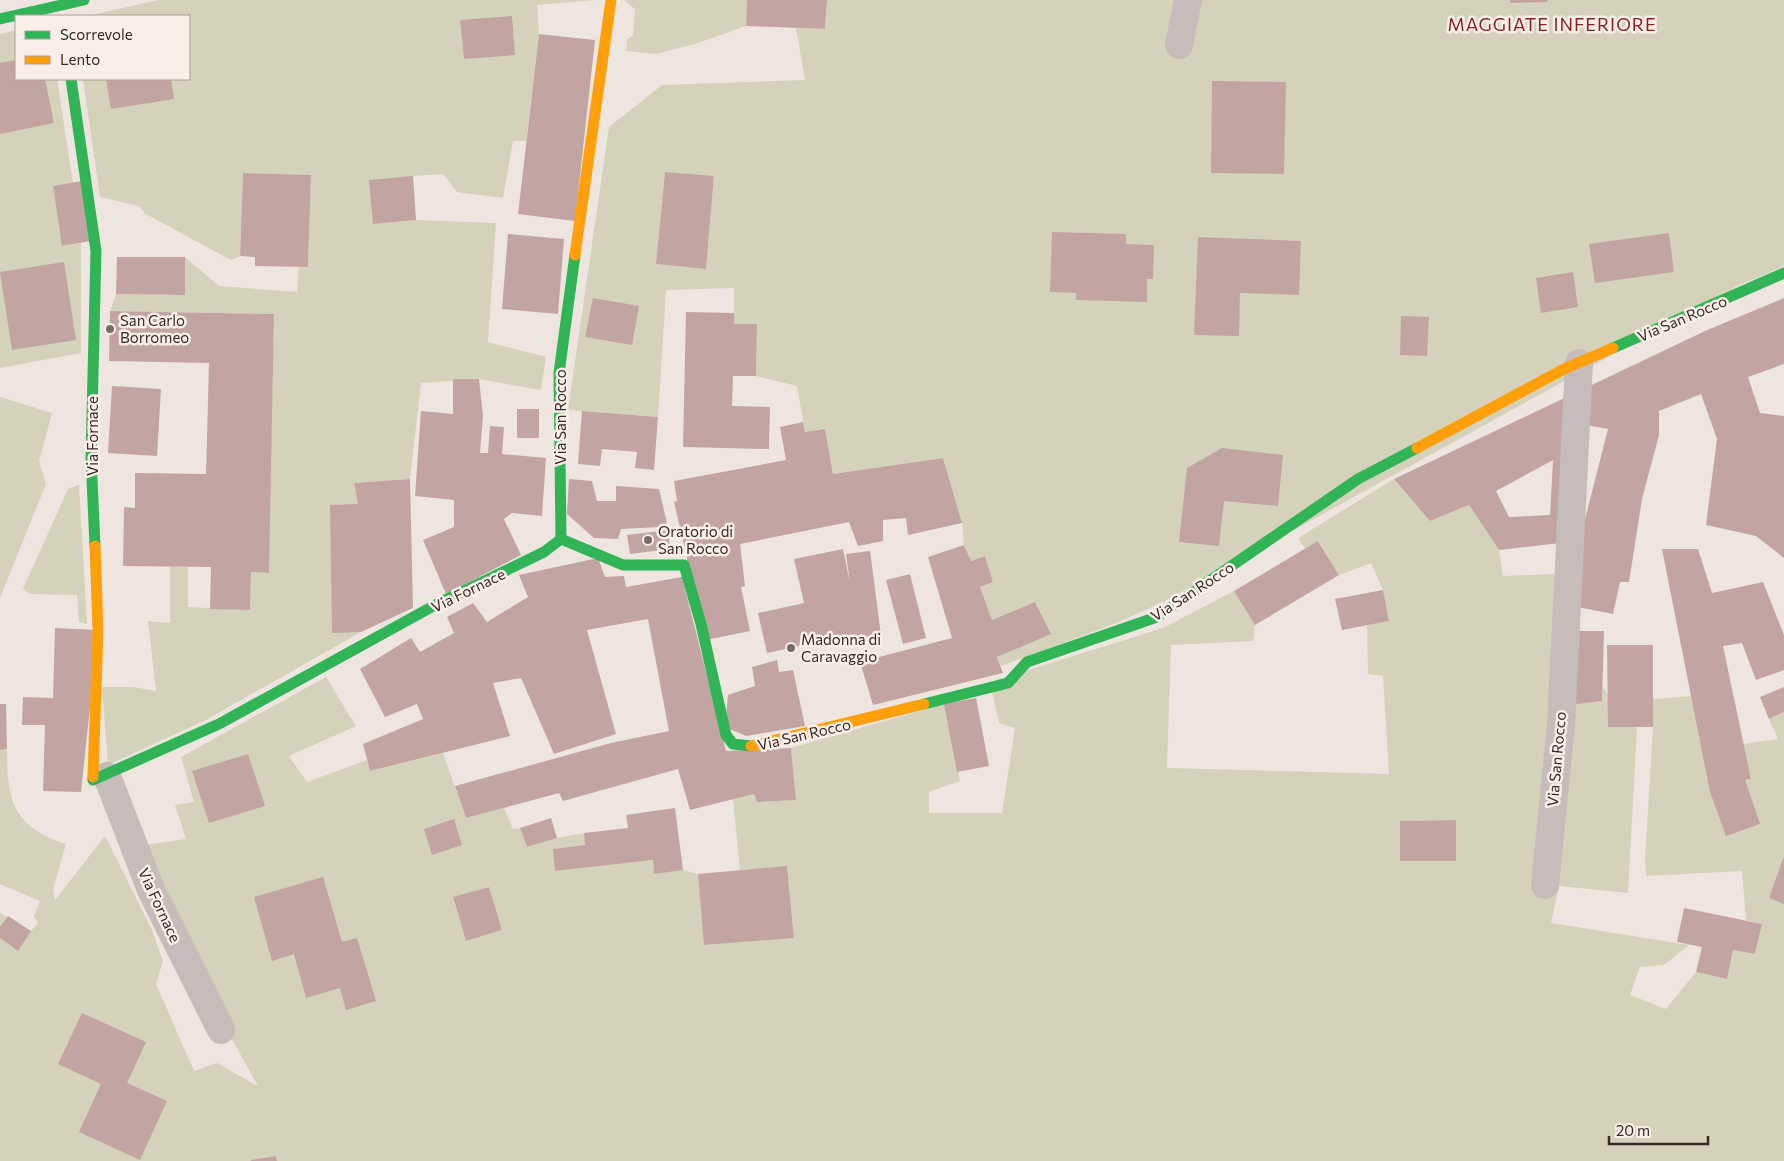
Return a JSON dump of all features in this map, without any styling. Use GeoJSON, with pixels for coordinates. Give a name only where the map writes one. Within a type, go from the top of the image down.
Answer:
{"type":"FeatureCollection","features":[{"type":"Feature","properties":{"kind":"street","name":"Via San Rocco"},"geometry":{"type":"LineString","coordinates":[[611,0],[559,373],[561,539],[623,565],[684,565],[701,624],[726,735],[733,744],[754,746],[1008,683],[1027,662],[1157,617],[1358,479],[1579,363],[1784,273]]}},
{"type":"Feature","properties":{"kind":"street"},"geometry":{"type":"LineString","coordinates":[[1179,45],[1188,0]]}},
{"type":"Feature","properties":{"kind":"street"},"geometry":{"type":"LineString","coordinates":[[23,15],[69,7]]}},
{"type":"Feature","properties":{"kind":"street"},"geometry":{"type":"LineString","coordinates":[[0,19],[15,16]]}},
{"type":"Feature","properties":{"kind":"street","name":"Via Fornace"},"geometry":{"type":"LineString","coordinates":[[71,80],[96,251],[91,457],[98,630],[93,780],[107,776],[219,724],[437,604],[544,552],[561,539]]}},
{"type":"Feature","properties":{"kind":"street","name":"Via San Rocco"},"geometry":{"type":"LineString","coordinates":[[1545,885],[1561,725],[1579,363]]}},
{"type":"Feature","properties":{"kind":"street","name":"Via Fornace"},"geometry":{"type":"LineString","coordinates":[[107,776],[151,890],[221,1030]]}},
{"type":"Feature","properties":{"kind":"shaded area"},"geometry":{"type":"Polygon","coordinates":[[[159,0],[595,0],[537,5],[539,34],[526,141],[513,141],[503,198],[457,192],[443,174],[413,176],[373,224],[416,220],[496,223],[488,342],[546,357],[541,390],[479,379],[421,383],[410,479],[354,483],[358,504],[361,632],[206,720],[108,765],[102,687],[133,687],[156,691],[148,621],[170,623],[170,567],[188,567],[188,607],[250,610],[251,572],[268,573],[274,314],[110,311],[116,294],[185,295],[185,257],[219,286],[297,292],[299,267],[308,267],[311,175],[243,173],[240,256],[231,260],[144,213],[139,206],[100,197],[83,80],[190,80],[190,15],[92,15],[159,0]]]}},
{"type":"Feature","properties":{"kind":"shaded area"},"geometry":{"type":"Polygon","coordinates":[[[624,0],[747,0],[746,26],[695,44],[656,54],[626,51],[627,40],[633,35],[635,9],[624,0]]]}},
{"type":"Feature","properties":{"kind":"shaded area"},"geometry":{"type":"Polygon","coordinates":[[[827,0],[1784,0],[1784,266],[1735,287],[1165,601],[1114,624],[1001,666],[997,657],[1050,633],[1035,602],[992,620],[980,587],[993,582],[985,556],[971,561],[964,545],[962,523],[943,458],[833,474],[825,429],[805,432],[797,386],[756,376],[757,324],[734,324],[734,288],[666,290],[658,417],[568,410],[609,127],[662,85],[805,80],[796,28],[825,29],[827,0]],[[665,172],[656,264],[706,268],[714,177],[665,172]]]}},
{"type":"Feature","properties":{"kind":"shaded area"},"geometry":{"type":"Polygon","coordinates":[[[15,30],[15,80],[57,80],[73,183],[53,186],[63,246],[81,243],[81,353],[0,368],[0,34],[15,30]]]}},
{"type":"Feature","properties":{"kind":"shaded area"},"geometry":{"type":"Polygon","coordinates":[[[0,397],[52,413],[39,461],[46,484],[0,598],[0,397]]]}},
{"type":"Feature","properties":{"kind":"shaded area"},"geometry":{"type":"Polygon","coordinates":[[[1394,479],[1430,521],[1469,505],[1499,550],[1503,576],[1555,574],[1553,705],[1602,701],[1603,687],[1608,695],[1608,727],[1637,727],[1628,893],[1559,886],[1551,923],[1689,945],[1664,965],[1640,967],[1630,995],[1666,1009],[1696,972],[1727,979],[1733,950],[1755,954],[1762,924],[1746,920],[1742,871],[1646,876],[1645,859],[1653,699],[1693,696],[1745,780],[1751,779],[1743,744],[1778,739],[1769,719],[1784,712],[1784,1161],[0,1161],[0,913],[31,931],[38,923],[34,916],[40,901],[0,884],[0,750],[7,749],[7,768],[12,798],[24,820],[34,829],[48,837],[66,844],[53,890],[55,900],[105,836],[151,928],[163,961],[156,984],[194,1071],[217,1063],[258,1086],[222,1021],[144,845],[186,839],[175,805],[194,802],[181,757],[326,677],[356,726],[289,756],[307,782],[367,760],[370,771],[443,753],[466,818],[504,808],[513,829],[520,828],[527,847],[557,838],[584,833],[585,845],[553,849],[555,871],[653,860],[654,873],[683,870],[698,874],[705,945],[794,937],[787,867],[740,870],[733,799],[754,794],[757,802],[796,800],[791,748],[944,704],[960,781],[929,792],[929,813],[1002,813],[1015,728],[999,723],[990,682],[1163,628],[1234,591],[1255,625],[1253,641],[1171,645],[1167,768],[1389,774],[1383,676],[1368,674],[1367,625],[1389,621],[1383,590],[1371,563],[1339,575],[1319,541],[1305,549],[1298,538],[1394,479]],[[1456,820],[1400,821],[1400,861],[1456,861],[1456,820]],[[489,887],[453,898],[466,941],[502,930],[489,887]]]}},
{"type":"Feature","properties":{"kind":"shaded area"},"geometry":{"type":"Polygon","coordinates":[[[79,485],[87,624],[79,622],[77,595],[30,594],[23,589],[68,489],[79,485]]]}},
{"type":"Feature","properties":{"kind":"building"},"geometry":{"type":"Polygon","coordinates":[[[747,0],[827,0],[825,29],[746,26],[747,0]]]}},
{"type":"Feature","properties":{"kind":"building"},"geometry":{"type":"Polygon","coordinates":[[[1510,0],[1547,0],[1548,2],[1510,3],[1510,0]]]}},
{"type":"Feature","properties":{"kind":"building"},"geometry":{"type":"Polygon","coordinates":[[[512,16],[515,55],[464,59],[460,20],[512,16]]]}},
{"type":"Feature","properties":{"kind":"building"},"geometry":{"type":"Polygon","coordinates":[[[539,34],[595,40],[575,221],[518,214],[539,34]]]}},
{"type":"Feature","properties":{"kind":"building"},"geometry":{"type":"Polygon","coordinates":[[[15,60],[15,80],[45,80],[54,123],[0,134],[0,63],[15,60]]]}},
{"type":"Feature","properties":{"kind":"building"},"geometry":{"type":"Polygon","coordinates":[[[106,80],[171,80],[174,99],[111,109],[106,80]]]}},
{"type":"Feature","properties":{"kind":"building"},"geometry":{"type":"Polygon","coordinates":[[[1212,81],[1286,82],[1284,174],[1211,173],[1212,81]]]}},
{"type":"Feature","properties":{"kind":"building"},"geometry":{"type":"Polygon","coordinates":[[[665,172],[714,176],[706,269],[656,264],[665,172]]]}},
{"type":"Feature","properties":{"kind":"building"},"geometry":{"type":"Polygon","coordinates":[[[243,173],[311,175],[308,267],[255,266],[255,257],[240,256],[243,173]]]}},
{"type":"Feature","properties":{"kind":"building"},"geometry":{"type":"Polygon","coordinates":[[[413,176],[416,220],[373,224],[369,180],[413,176]]]}},
{"type":"Feature","properties":{"kind":"building"},"geometry":{"type":"Polygon","coordinates":[[[82,181],[91,241],[62,246],[53,186],[82,181]]]}},
{"type":"Feature","properties":{"kind":"building"},"geometry":{"type":"Polygon","coordinates":[[[1052,232],[1126,234],[1126,244],[1154,245],[1153,279],[1147,279],[1147,302],[1076,300],[1076,293],[1050,292],[1052,232]]]}},
{"type":"Feature","properties":{"kind":"building"},"geometry":{"type":"Polygon","coordinates":[[[1669,233],[1674,272],[1595,283],[1589,244],[1669,233]]]}},
{"type":"Feature","properties":{"kind":"building"},"geometry":{"type":"Polygon","coordinates":[[[508,234],[564,239],[558,314],[502,309],[508,234]]]}},
{"type":"Feature","properties":{"kind":"building"},"geometry":{"type":"Polygon","coordinates":[[[1198,237],[1301,241],[1299,295],[1240,293],[1239,336],[1194,335],[1198,237]]]}},
{"type":"Feature","properties":{"kind":"building"},"geometry":{"type":"Polygon","coordinates":[[[117,257],[185,257],[185,295],[116,294],[117,257]]]}},
{"type":"Feature","properties":{"kind":"building"},"geometry":{"type":"Polygon","coordinates":[[[64,262],[76,340],[12,350],[0,272],[64,262]]]}},
{"type":"Feature","properties":{"kind":"building"},"geometry":{"type":"Polygon","coordinates":[[[1573,272],[1578,307],[1541,313],[1536,278],[1573,272]]]}},
{"type":"Feature","properties":{"kind":"building"},"geometry":{"type":"Polygon","coordinates":[[[593,298],[639,306],[632,345],[585,337],[593,298]]]}},
{"type":"Feature","properties":{"kind":"building"},"geometry":{"type":"Polygon","coordinates":[[[1784,298],[1784,364],[1748,377],[1760,413],[1784,416],[1784,558],[1756,536],[1706,525],[1717,439],[1701,394],[1659,411],[1659,435],[1642,499],[1629,582],[1620,582],[1613,614],[1573,606],[1580,539],[1608,429],[1586,425],[1560,543],[1499,550],[1469,505],[1430,521],[1394,479],[1705,331],[1784,298]],[[1553,460],[1496,491],[1509,517],[1550,515],[1553,460]]]}},
{"type":"Feature","properties":{"kind":"building"},"geometry":{"type":"Polygon","coordinates":[[[110,311],[274,314],[269,573],[251,572],[250,610],[210,609],[211,567],[123,566],[124,507],[135,508],[135,473],[206,474],[209,363],[109,361],[110,311]]]}},
{"type":"Feature","properties":{"kind":"building"},"geometry":{"type":"Polygon","coordinates":[[[686,312],[734,313],[734,324],[757,324],[756,376],[733,376],[732,406],[770,407],[769,449],[683,447],[686,312]]]}},
{"type":"Feature","properties":{"kind":"building"},"geometry":{"type":"Polygon","coordinates":[[[1401,316],[1429,317],[1427,356],[1400,355],[1401,316]]]}},
{"type":"Feature","properties":{"kind":"building"},"geometry":{"type":"Polygon","coordinates":[[[453,379],[479,379],[483,416],[480,453],[488,453],[490,426],[504,427],[502,454],[546,458],[542,516],[512,513],[504,519],[521,555],[446,594],[423,540],[454,527],[454,500],[415,496],[421,411],[453,414],[453,379]]]}},
{"type":"Feature","properties":{"kind":"building"},"geometry":{"type":"Polygon","coordinates":[[[112,386],[161,389],[157,456],[108,453],[112,386]]]}},
{"type":"Feature","properties":{"kind":"building"},"geometry":{"type":"Polygon","coordinates":[[[517,409],[539,409],[539,438],[517,438],[517,409]]]}},
{"type":"Feature","properties":{"kind":"building"},"geometry":{"type":"Polygon","coordinates":[[[582,411],[658,417],[654,470],[635,468],[637,452],[602,449],[600,466],[578,464],[582,411]]]}},
{"type":"Feature","properties":{"kind":"building"},"geometry":{"type":"Polygon","coordinates":[[[803,422],[805,432],[825,429],[833,474],[943,458],[962,523],[908,535],[906,518],[883,520],[883,541],[858,546],[849,522],[740,544],[745,586],[741,587],[750,631],[706,640],[674,502],[677,501],[674,481],[786,460],[780,427],[803,422]]]}},
{"type":"Feature","properties":{"kind":"building"},"geometry":{"type":"Polygon","coordinates":[[[1222,448],[1283,455],[1278,506],[1224,501],[1219,546],[1179,542],[1187,468],[1222,448]]]}},
{"type":"Feature","properties":{"kind":"building"},"geometry":{"type":"Polygon","coordinates":[[[410,479],[413,608],[361,632],[332,633],[330,505],[358,504],[354,483],[410,479]]]}},
{"type":"Feature","properties":{"kind":"building"},"geometry":{"type":"Polygon","coordinates":[[[569,479],[592,481],[597,501],[616,501],[616,486],[659,489],[667,523],[660,527],[621,529],[618,539],[594,538],[567,514],[569,479]]]}},
{"type":"Feature","properties":{"kind":"building","name":"Oratorio di San Rocco"},"geometry":{"type":"Polygon","coordinates":[[[668,530],[670,549],[630,554],[627,535],[668,530]]]}},
{"type":"Feature","properties":{"kind":"building"},"geometry":{"type":"Polygon","coordinates":[[[1318,541],[1339,575],[1255,625],[1234,591],[1318,541]]]}},
{"type":"Feature","properties":{"kind":"building"},"geometry":{"type":"Polygon","coordinates":[[[964,545],[971,561],[985,556],[993,582],[980,587],[992,620],[1035,602],[1051,634],[997,657],[1003,673],[873,705],[860,662],[952,638],[928,557],[964,545]]]}},
{"type":"Feature","properties":{"kind":"building"},"geometry":{"type":"Polygon","coordinates":[[[843,549],[850,583],[846,554],[870,551],[881,635],[813,643],[767,653],[758,613],[804,603],[794,559],[843,549]]]}},
{"type":"Feature","properties":{"kind":"building"},"geometry":{"type":"Polygon","coordinates":[[[1662,549],[1698,549],[1712,593],[1763,582],[1784,635],[1784,670],[1756,680],[1742,643],[1723,646],[1751,779],[1745,780],[1760,824],[1726,836],[1710,792],[1662,549]]]}},
{"type":"Feature","properties":{"kind":"building"},"geometry":{"type":"Polygon","coordinates":[[[598,558],[605,577],[624,576],[626,587],[682,577],[726,751],[791,748],[796,800],[757,802],[754,794],[690,810],[678,769],[563,801],[559,793],[466,818],[455,786],[611,743],[669,731],[648,619],[587,630],[616,734],[554,754],[521,678],[493,683],[510,736],[370,771],[363,744],[423,719],[417,704],[385,717],[360,669],[411,638],[420,652],[454,633],[447,617],[473,603],[487,622],[528,597],[519,575],[598,558]]]}},
{"type":"Feature","properties":{"kind":"building"},"geometry":{"type":"Polygon","coordinates":[[[910,574],[926,638],[903,644],[886,580],[910,574]]]}},
{"type":"Feature","properties":{"kind":"building"},"geometry":{"type":"Polygon","coordinates":[[[1383,590],[1389,621],[1342,630],[1335,599],[1383,590]]]}},
{"type":"Feature","properties":{"kind":"building"},"geometry":{"type":"Polygon","coordinates":[[[55,628],[98,630],[81,792],[43,791],[45,725],[22,725],[23,697],[53,698],[55,628]]]}},
{"type":"Feature","properties":{"kind":"building"},"geometry":{"type":"Polygon","coordinates":[[[1572,631],[1604,631],[1602,701],[1568,705],[1572,631]]]}},
{"type":"Feature","properties":{"kind":"building"},"geometry":{"type":"Polygon","coordinates":[[[1607,645],[1653,645],[1653,727],[1608,727],[1607,645]]]}},
{"type":"Feature","properties":{"kind":"building"},"geometry":{"type":"Polygon","coordinates":[[[777,660],[779,672],[793,670],[805,726],[746,736],[725,727],[728,695],[755,686],[752,667],[777,660]]]}},
{"type":"Feature","properties":{"kind":"building"},"geometry":{"type":"Polygon","coordinates":[[[1784,687],[1784,712],[1769,719],[1760,697],[1784,687]]]}},
{"type":"Feature","properties":{"kind":"building"},"geometry":{"type":"Polygon","coordinates":[[[976,698],[989,766],[957,772],[944,704],[976,698]]]}},
{"type":"Feature","properties":{"kind":"building"},"geometry":{"type":"Polygon","coordinates":[[[0,704],[6,704],[7,749],[0,750],[0,704]]]}},
{"type":"Feature","properties":{"kind":"building"},"geometry":{"type":"Polygon","coordinates":[[[248,754],[265,806],[209,823],[192,771],[248,754]]]}},
{"type":"Feature","properties":{"kind":"building"},"geometry":{"type":"Polygon","coordinates":[[[675,808],[683,870],[654,874],[653,860],[555,871],[553,849],[585,845],[584,833],[628,828],[626,815],[675,808]]]}},
{"type":"Feature","properties":{"kind":"building"},"geometry":{"type":"Polygon","coordinates":[[[551,818],[557,838],[527,847],[520,828],[551,818]]]}},
{"type":"Feature","properties":{"kind":"building"},"geometry":{"type":"Polygon","coordinates":[[[454,819],[462,845],[432,855],[424,829],[454,819]]]}},
{"type":"Feature","properties":{"kind":"building"},"geometry":{"type":"Polygon","coordinates":[[[1456,820],[1456,861],[1400,861],[1400,821],[1456,820]]]}},
{"type":"Feature","properties":{"kind":"building"},"geometry":{"type":"Polygon","coordinates":[[[1784,856],[1784,904],[1769,898],[1784,856]]]}},
{"type":"Feature","properties":{"kind":"building"},"geometry":{"type":"Polygon","coordinates":[[[787,866],[794,938],[704,945],[698,874],[787,866]]]}},
{"type":"Feature","properties":{"kind":"building"},"geometry":{"type":"Polygon","coordinates":[[[323,877],[342,942],[357,938],[376,1001],[346,1010],[340,988],[306,998],[294,954],[272,961],[254,897],[323,877]]]}},
{"type":"Feature","properties":{"kind":"building"},"geometry":{"type":"Polygon","coordinates":[[[489,887],[502,930],[466,941],[453,897],[489,887]]]}},
{"type":"Feature","properties":{"kind":"building"},"geometry":{"type":"Polygon","coordinates":[[[1684,908],[1762,924],[1755,954],[1733,950],[1727,979],[1696,972],[1702,947],[1677,942],[1684,908]]]}},
{"type":"Feature","properties":{"kind":"building"},"geometry":{"type":"Polygon","coordinates":[[[8,916],[31,931],[18,951],[0,938],[0,927],[8,916]]]}},
{"type":"Feature","properties":{"kind":"building"},"geometry":{"type":"Polygon","coordinates":[[[82,1013],[146,1042],[127,1083],[167,1101],[140,1160],[79,1132],[101,1084],[58,1064],[82,1013]]]}},
{"type":"Feature","properties":{"kind":"building"},"geometry":{"type":"Polygon","coordinates":[[[276,1156],[277,1161],[251,1161],[251,1160],[276,1156]]]}},
{"type":"Feature","properties":{"kind":"traffic: fast"},"geometry":{"type":"LineString","coordinates":[[18,15],[84,0]]}},
{"type":"Feature","properties":{"kind":"traffic: fast"},"geometry":{"type":"LineString","coordinates":[[0,19],[15,16]]}},
{"type":"Feature","properties":{"kind":"traffic: fast"},"geometry":{"type":"LineString","coordinates":[[71,80],[96,251],[91,457],[95,546]]}},
{"type":"Feature","properties":{"kind":"traffic: fast"},"geometry":{"type":"LineString","coordinates":[[575,255],[559,373],[561,539],[623,565],[684,565],[701,624],[726,735],[733,744],[751,746]]}},
{"type":"Feature","properties":{"kind":"traffic: fast"},"geometry":{"type":"LineString","coordinates":[[1613,348],[1784,273]]}},
{"type":"Feature","properties":{"kind":"traffic: fast"},"geometry":{"type":"LineString","coordinates":[[924,704],[1008,683],[1027,662],[1157,617],[1358,479],[1417,448]]}},
{"type":"Feature","properties":{"kind":"traffic: fast"},"geometry":{"type":"LineString","coordinates":[[93,777],[93,780],[219,724],[437,604],[544,552],[561,539]]}},
{"type":"Feature","properties":{"kind":"traffic: slow"},"geometry":{"type":"LineString","coordinates":[[575,255],[611,0]]}},
{"type":"Feature","properties":{"kind":"traffic: slow"},"geometry":{"type":"LineString","coordinates":[[1417,448],[1564,369],[1613,348]]}},
{"type":"Feature","properties":{"kind":"traffic: slow"},"geometry":{"type":"LineString","coordinates":[[93,777],[98,630],[95,546]]}},
{"type":"Feature","properties":{"kind":"traffic: slow"},"geometry":{"type":"LineString","coordinates":[[751,746],[924,704]]}},
{"type":"Feature","properties":{"kind":"place","name":"San Carlo Borromeo"},"geometry":{"type":"Point","coordinates":[110,329]}},
{"type":"Feature","properties":{"kind":"place","name":"Oratorio di San Rocco"},"geometry":{"type":"Point","coordinates":[648,540]}},
{"type":"Feature","properties":{"kind":"place","name":"Madonna di Caravaggio"},"geometry":{"type":"Point","coordinates":[791,648]}},
{"type":"Feature","properties":{"kind":"district","name":"MAGGIATE INFERIORE"},"geometry":{"type":"Point","coordinates":[1552,24]}}]}
